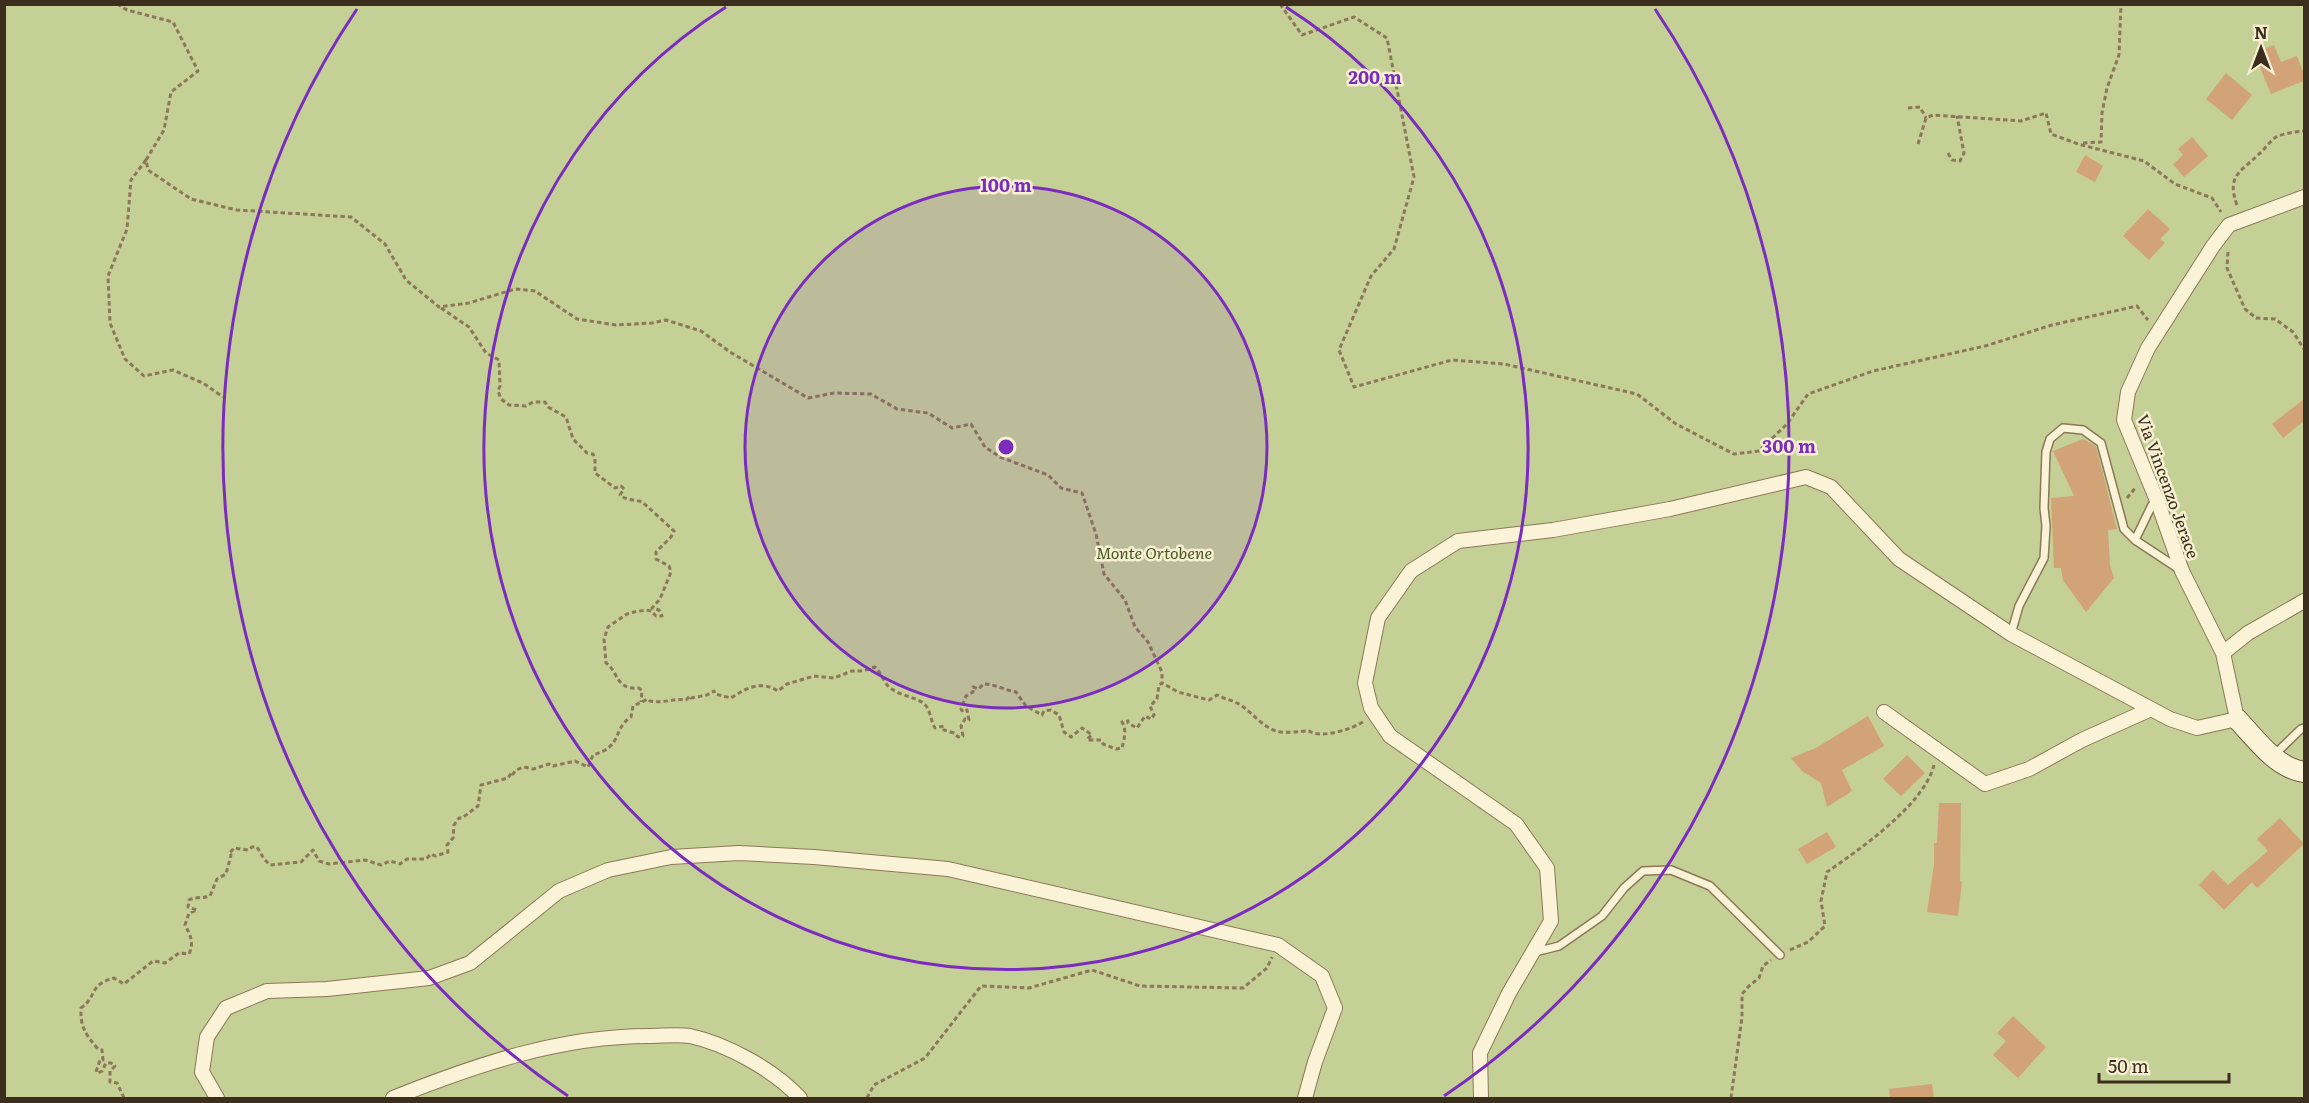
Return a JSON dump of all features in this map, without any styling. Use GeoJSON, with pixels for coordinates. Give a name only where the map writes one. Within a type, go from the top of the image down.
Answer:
{"type":"FeatureCollection","features":[{"type":"Feature","properties":{"kind":"street"},"geometry":{"type":"LineString","coordinates":[[2236,223],[2304,197]]}},
{"type":"Feature","properties":{"kind":"street","name":"Via Vincenzo Jerace"},"geometry":{"type":"LineString","coordinates":[[2236,223],[2213,246],[2148,348],[2128,392],[2124,420],[2158,502],[2182,571],[2223,653],[2237,719]]}},
{"type":"Feature","properties":{"kind":"street"},"geometry":{"type":"LineString","coordinates":[[1481,1098],[1480,1053],[1509,993],[1551,921],[1547,868],[1515,824],[1390,736],[1371,708],[1365,683],[1378,618],[1411,571],[1458,541],[1553,530],[1670,510],[1806,477],[1831,487],[1899,559],[2011,634],[2170,719],[2197,728],[2237,719],[2272,757],[2304,772]]}},
{"type":"Feature","properties":{"kind":"street"},"geometry":{"type":"LineString","coordinates":[[2223,653],[2248,633],[2304,601]]}},
{"type":"Feature","properties":{"kind":"street"},"geometry":{"type":"LineString","coordinates":[[1884,712],[1985,784],[2029,769],[2082,740],[2151,709]]}},
{"type":"Feature","properties":{"kind":"street"},"geometry":{"type":"LineString","coordinates":[[217,1098],[202,1072],[207,1037],[226,1008],[267,991],[327,989],[429,978],[470,963],[560,891],[609,870],[671,856],[750,854],[814,856],[948,869],[1278,945],[1322,976],[1335,1008],[1315,1062],[1305,1098]]}},
{"type":"Feature","properties":{"kind":"street"},"geometry":{"type":"LineString","coordinates":[[393,1098],[530,1050],[610,1036],[689,1036],[745,1056],[790,1088],[800,1098]]}},
{"type":"Feature","properties":{"kind":"lane"},"geometry":{"type":"LineString","coordinates":[[2011,634],[2019,606],[2044,558],[2046,452],[2050,439],[2063,428],[2083,430],[2101,442],[2124,529],[2135,540],[2182,571]]}},
{"type":"Feature","properties":{"kind":"lane"},"geometry":{"type":"LineString","coordinates":[[2135,540],[2152,505],[2158,502]]}},
{"type":"Feature","properties":{"kind":"lane"},"geometry":{"type":"LineString","coordinates":[[2272,757],[2304,728]]}},
{"type":"Feature","properties":{"kind":"lane"},"geometry":{"type":"LineString","coordinates":[[1532,952],[1558,946],[1602,916],[1624,888],[1643,871],[1671,870],[1710,886],[1780,955]]}},
{"type":"Feature","properties":{"kind":"path"},"geometry":{"type":"LineString","coordinates":[[117,4],[127,10],[173,21],[198,70],[171,92],[164,130],[131,180],[127,229],[108,276],[111,323],[125,359],[144,376],[173,370],[203,383],[223,397]]}},
{"type":"Feature","properties":{"kind":"path"},"geometry":{"type":"LineString","coordinates":[[1280,4],[1302,35],[1353,17],[1387,38],[1414,177],[1394,249],[1371,276],[1339,350],[1354,387],[1452,360],[1504,364],[1637,393],[1676,424],[1734,453],[1759,452],[1787,424],[1808,393],[1873,371],[1985,346],[2052,325],[2137,306],[2158,334]]}},
{"type":"Feature","properties":{"kind":"path"},"geometry":{"type":"LineString","coordinates":[[2078,144],[2101,142],[2106,88],[2119,55],[2121,4]]}},
{"type":"Feature","properties":{"kind":"path"},"geometry":{"type":"LineString","coordinates":[[1908,108],[1920,107],[1926,118],[1918,144]]}},
{"type":"Feature","properties":{"kind":"path"},"geometry":{"type":"LineString","coordinates":[[1926,118],[1933,115],[1979,120],[2021,121],[2046,113],[2051,134],[2078,144],[2144,161],[2175,184],[2212,198],[2236,223]]}},
{"type":"Feature","properties":{"kind":"path"},"geometry":{"type":"LineString","coordinates":[[1948,153],[1952,159],[1960,161],[1964,153],[1957,116]]}},
{"type":"Feature","properties":{"kind":"path"},"geometry":{"type":"LineString","coordinates":[[2304,131],[2275,138],[2258,156],[2240,169],[2234,183],[2236,223],[2227,268],[2245,309],[2256,318],[2275,319],[2293,332],[2304,349]]}},
{"type":"Feature","properties":{"kind":"path"},"geometry":{"type":"LineString","coordinates":[[146,159],[148,170],[191,199],[237,210],[351,217],[386,244],[406,280],[439,307],[469,327],[486,353],[499,360],[500,386],[498,392],[501,399],[509,405],[526,406],[533,402],[545,402],[548,407],[566,417],[573,439],[584,447],[587,453],[593,454],[595,473],[610,486],[615,488],[621,486],[624,489],[620,495],[625,499],[643,502],[663,523],[670,525],[674,531],[671,537],[656,552],[656,559],[669,566],[671,572],[660,599],[652,608],[659,609],[662,616],[656,616],[646,610],[627,614],[608,627],[604,639],[606,663],[612,667],[616,679],[625,685],[639,687],[642,691],[640,702]]}},
{"type":"Feature","properties":{"kind":"path"},"geometry":{"type":"LineString","coordinates":[[124,1098],[117,1083],[110,1082],[110,1071],[115,1066],[106,1063],[102,1071],[96,1072],[100,1060],[103,1060],[102,1050],[98,1049],[88,1037],[80,1022],[81,1008],[90,1002],[94,989],[102,981],[114,978],[124,984],[153,961],[165,963],[179,952],[189,954],[192,946],[185,925],[189,913],[197,910],[188,907],[189,900],[210,896],[218,879],[226,874],[231,855],[229,854],[234,848],[248,850],[257,847],[270,865],[301,862],[313,850],[319,861],[329,864],[365,860],[381,865],[390,861],[400,864],[406,860],[426,860],[431,854],[435,856],[448,852],[447,845],[453,838],[454,825],[459,818],[478,806],[481,785],[508,778],[512,772],[513,774],[524,767],[533,769],[549,764],[575,761],[588,767],[592,755],[605,752],[613,746],[624,722],[631,717],[633,706],[648,699],[660,704],[676,699],[686,700],[690,696],[691,698],[708,695],[714,691],[715,694],[731,698],[747,687],[765,686],[778,691],[787,684],[814,676],[834,678],[852,671],[863,671],[875,667],[881,672],[887,685],[906,698],[922,703],[930,712],[935,728],[944,726],[944,730],[958,737],[963,736],[961,726],[965,719],[969,720],[967,710],[963,712],[961,709],[966,696],[973,692],[973,687],[979,689],[983,684],[995,684],[1016,692],[1026,706],[1042,715],[1044,711],[1051,710],[1059,715],[1064,732],[1071,736],[1082,728],[1092,735],[1087,739],[1101,740],[1103,744],[1116,749],[1122,748],[1125,736],[1122,722],[1128,721],[1137,728],[1145,716],[1151,718],[1154,715],[1150,706],[1157,699],[1159,685],[1162,683],[1162,672],[1148,642],[1135,627],[1125,600],[1104,574],[1096,534],[1082,493],[1061,488],[1048,475],[1000,457],[985,447],[971,424],[952,428],[928,413],[897,409],[872,394],[834,393],[808,398],[701,332],[666,320],[616,325],[577,319],[535,291],[515,289],[469,303],[439,307]]}},
{"type":"Feature","properties":{"kind":"path"},"geometry":{"type":"LineString","coordinates":[[2118,509],[2139,482],[2147,477]]}},
{"type":"Feature","properties":{"kind":"path"},"geometry":{"type":"LineString","coordinates":[[1162,683],[1178,692],[1209,700],[1217,695],[1238,703],[1250,713],[1257,715],[1265,725],[1278,732],[1309,731],[1313,734],[1332,734],[1341,729],[1355,728],[1376,714]]}},
{"type":"Feature","properties":{"kind":"path"},"geometry":{"type":"LineString","coordinates":[[1731,1098],[1742,1017],[1742,994],[1759,978],[1762,966],[1808,942],[1825,926],[1821,901],[1827,872],[1900,816],[1933,772],[1938,752]]}},
{"type":"Feature","properties":{"kind":"path"},"geometry":{"type":"LineString","coordinates":[[867,1098],[874,1085],[924,1058],[981,986],[1029,988],[1092,970],[1140,986],[1243,988],[1266,968],[1278,945]]}},
{"type":"Feature","properties":{"kind":"green space","name":"Monte Ortobene"},"geometry":{"type":"Polygon","coordinates":[[[5,5],[2304,5],[2304,1098],[5,1098],[5,5]]]}},
{"type":"Feature","properties":{"kind":"building"},"geometry":{"type":"Polygon","coordinates":[[[2274,45],[2281,62],[2297,56],[2304,74],[2304,81],[2271,94],[2254,53],[2274,45]]]}},
{"type":"Feature","properties":{"kind":"building"},"geometry":{"type":"Polygon","coordinates":[[[2226,73],[2252,95],[2232,120],[2206,99],[2226,73]]]}},
{"type":"Feature","properties":{"kind":"building"},"geometry":{"type":"Polygon","coordinates":[[[2192,137],[2208,156],[2184,177],[2173,164],[2183,155],[2178,149],[2192,137]]]}},
{"type":"Feature","properties":{"kind":"building"},"geometry":{"type":"Polygon","coordinates":[[[2085,155],[2103,166],[2095,182],[2076,172],[2085,155]]]}},
{"type":"Feature","properties":{"kind":"building"},"geometry":{"type":"Polygon","coordinates":[[[2148,209],[2170,229],[2160,239],[2165,243],[2149,260],[2123,236],[2148,209]]]}},
{"type":"Feature","properties":{"kind":"building"},"geometry":{"type":"Polygon","coordinates":[[[2304,399],[2304,421],[2283,438],[2272,424],[2304,399]]]}},
{"type":"Feature","properties":{"kind":"building"},"geometry":{"type":"Polygon","coordinates":[[[2083,439],[2096,446],[2117,529],[2108,530],[2110,565],[2114,578],[2086,612],[2063,580],[2061,568],[2054,568],[2051,498],[2074,496],[2053,451],[2083,439]]]}},
{"type":"Feature","properties":{"kind":"building"},"geometry":{"type":"Polygon","coordinates":[[[1868,716],[1884,746],[1842,770],[1852,791],[1827,807],[1821,783],[1802,771],[1791,758],[1816,748],[1868,716]]]}},
{"type":"Feature","properties":{"kind":"building"},"geometry":{"type":"Polygon","coordinates":[[[1907,755],[1925,773],[1901,796],[1883,779],[1907,755]]]}},
{"type":"Feature","properties":{"kind":"building"},"geometry":{"type":"Polygon","coordinates":[[[1939,803],[1961,803],[1960,881],[1962,882],[1958,916],[1927,912],[1934,864],[1934,843],[1937,843],[1939,803]]]}},
{"type":"Feature","properties":{"kind":"building"},"geometry":{"type":"Polygon","coordinates":[[[2280,818],[2304,844],[2257,888],[2252,882],[2224,910],[2199,885],[2213,870],[2228,885],[2268,851],[2257,839],[2280,818]]]}},
{"type":"Feature","properties":{"kind":"building"},"geometry":{"type":"Polygon","coordinates":[[[1827,832],[1836,847],[1807,864],[1798,849],[1827,832]]]}},
{"type":"Feature","properties":{"kind":"building"},"geometry":{"type":"Polygon","coordinates":[[[2013,1016],[2046,1047],[2018,1078],[1993,1055],[2006,1041],[1997,1033],[2013,1016]]]}},
{"type":"Feature","properties":{"kind":"building"},"geometry":{"type":"Polygon","coordinates":[[[1932,1084],[1934,1098],[1890,1098],[1889,1089],[1932,1084]]]}}]}
